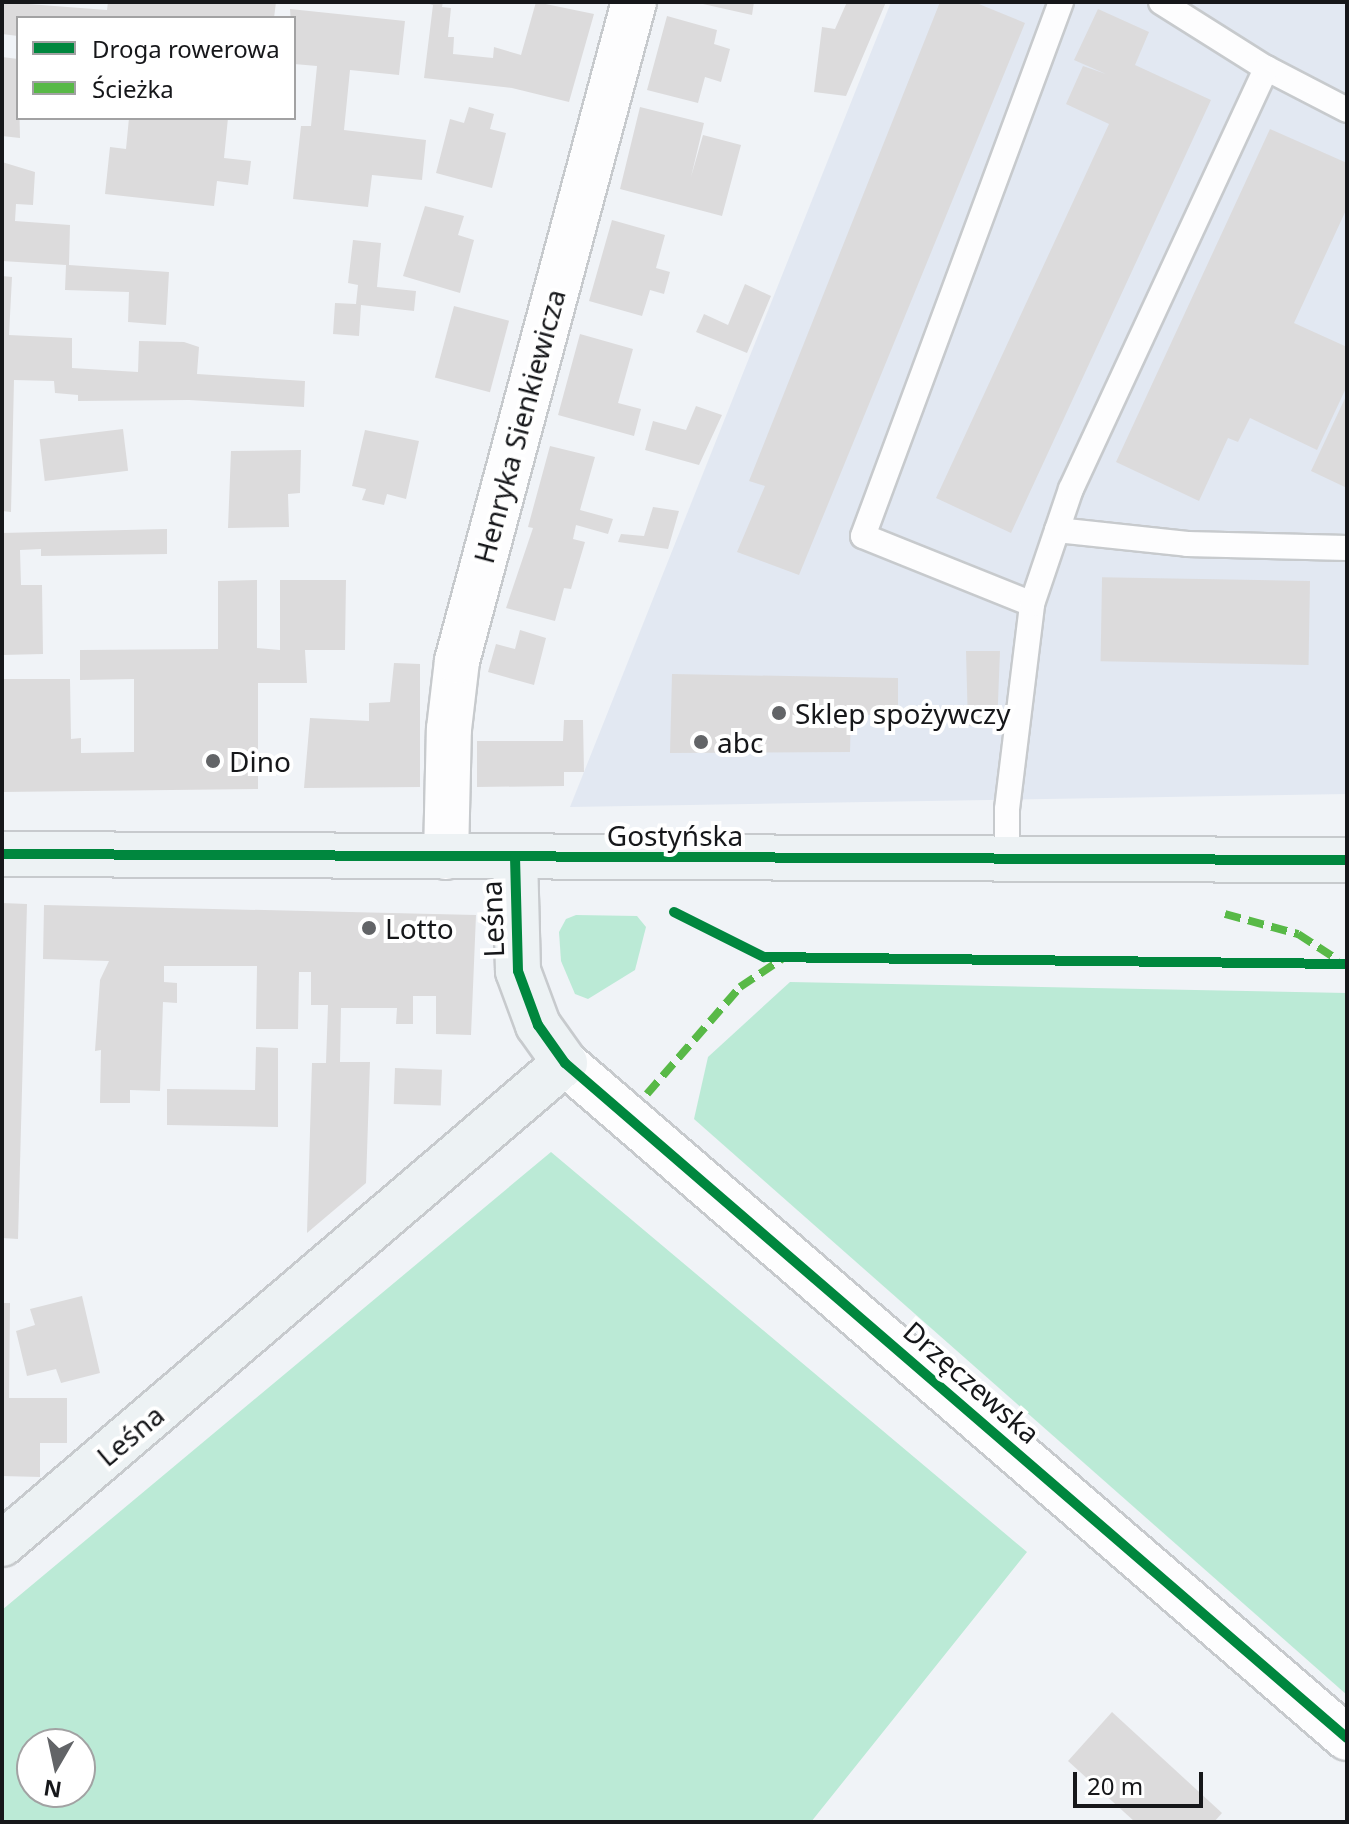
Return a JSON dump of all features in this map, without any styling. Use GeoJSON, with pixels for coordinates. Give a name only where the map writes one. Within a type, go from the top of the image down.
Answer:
{"type":"FeatureCollection","features":[{"type":"Feature","properties":{"kind":"street","name":"Henryka Sienkiewicza"},"geometry":{"type":"LineString","coordinates":[[446,857],[449,729],[460,647],[634,2]]}},
{"type":"Feature","properties":{"kind":"street","name":"Gostyńska"},"geometry":{"type":"LineString","coordinates":[[2,854],[1347,860]]}},
{"type":"Feature","properties":{"kind":"street","name":"Leśna"},"geometry":{"type":"LineString","coordinates":[[2,1544],[565,1063],[538,1025],[518,971],[515,857]]}},
{"type":"Feature","properties":{"kind":"street","name":"Drzęczewska"},"geometry":{"type":"LineString","coordinates":[[565,1063],[1347,1738]]}},
{"type":"Feature","properties":{"kind":"lane"},"geometry":{"type":"LineString","coordinates":[[1032,604],[863,536],[1061,2]]}},
{"type":"Feature","properties":{"kind":"lane"},"geometry":{"type":"LineString","coordinates":[[1161,2],[1266,68],[1347,110]]}},
{"type":"Feature","properties":{"kind":"lane"},"geometry":{"type":"LineString","coordinates":[[1007,859],[1007,809],[1032,604],[1090,447],[1266,68]]}},
{"type":"Feature","properties":{"kind":"lane"},"geometry":{"type":"LineString","coordinates":[[1057,530],[1187,544],[1347,548]]}},
{"type":"Feature","properties":{"kind":"shaded area"},"geometry":{"type":"Polygon","coordinates":[[[891,2],[1347,2],[1347,794],[570,807],[891,2]]]}},
{"type":"Feature","properties":{"kind":"green space"},"geometry":{"type":"Polygon","coordinates":[[[576,915],[637,916],[646,927],[635,970],[588,999],[575,994],[561,961],[559,932],[566,919],[576,915]]]}},
{"type":"Feature","properties":{"kind":"green space"},"geometry":{"type":"Polygon","coordinates":[[[790,982],[1347,993],[1347,1695],[694,1119],[708,1057],[790,982]]]}},
{"type":"Feature","properties":{"kind":"green space"},"geometry":{"type":"Polygon","coordinates":[[[551,1152],[1027,1552],[811,1822],[2,1822],[2,1610],[551,1152]]]}},
{"type":"Feature","properties":{"kind":"building"},"geometry":{"type":"Polygon","coordinates":[[[2,2],[107,10],[108,2],[276,2],[274,16],[16,16],[16,36],[2,34],[2,2]]]}},
{"type":"Feature","properties":{"kind":"building"},"geometry":{"type":"Polygon","coordinates":[[[422,2],[443,2],[442,7],[451,8],[448,37],[454,37],[453,54],[493,58],[494,47],[521,55],[536,2],[594,14],[569,102],[512,88],[424,78],[433,5],[422,2]]]}},
{"type":"Feature","properties":{"kind":"building"},"geometry":{"type":"Polygon","coordinates":[[[694,2],[754,2],[752,15],[694,2]]]}},
{"type":"Feature","properties":{"kind":"building"},"geometry":{"type":"Polygon","coordinates":[[[847,2],[886,2],[846,96],[814,92],[822,27],[835,29],[847,2]]]}},
{"type":"Feature","properties":{"kind":"building"},"geometry":{"type":"Polygon","coordinates":[[[940,2],[974,2],[1025,23],[799,575],[737,552],[765,486],[749,481],[940,2]]]}},
{"type":"Feature","properties":{"kind":"building"},"geometry":{"type":"Polygon","coordinates":[[[290,9],[405,21],[399,75],[350,70],[344,130],[426,140],[422,180],[372,175],[368,207],[293,199],[301,126],[311,126],[317,66],[296,64],[296,16],[291,16],[290,9]]]}},
{"type":"Feature","properties":{"kind":"building"},"geometry":{"type":"Polygon","coordinates":[[[1098,9],[1149,32],[1135,65],[1211,100],[1011,533],[936,498],[1109,124],[1066,104],[1083,66],[1106,74],[1074,60],[1098,9]]]}},
{"type":"Feature","properties":{"kind":"building"},"geometry":{"type":"Polygon","coordinates":[[[667,16],[717,30],[714,44],[730,49],[721,82],[705,77],[698,103],[647,90],[667,16]]]}},
{"type":"Feature","properties":{"kind":"building"},"geometry":{"type":"Polygon","coordinates":[[[2,57],[16,59],[16,120],[20,120],[20,138],[2,136],[2,57]]]}},
{"type":"Feature","properties":{"kind":"building"},"geometry":{"type":"Polygon","coordinates":[[[469,107],[494,114],[490,129],[506,133],[492,188],[436,173],[450,119],[464,123],[469,107]]]}},
{"type":"Feature","properties":{"kind":"building"},"geometry":{"type":"Polygon","coordinates":[[[640,107],[704,123],[691,177],[703,135],[741,145],[722,216],[620,189],[640,107]]]}},
{"type":"Feature","properties":{"kind":"building"},"geometry":{"type":"Polygon","coordinates":[[[129,120],[228,120],[224,158],[251,161],[248,185],[217,181],[214,206],[105,194],[110,147],[126,149],[129,120]]]}},
{"type":"Feature","properties":{"kind":"building"},"geometry":{"type":"Polygon","coordinates":[[[1270,129],[1347,163],[1347,208],[1294,323],[1347,347],[1347,386],[1317,450],[1250,418],[1238,442],[1228,438],[1199,501],[1116,462],[1270,129]]]}},
{"type":"Feature","properties":{"kind":"building"},"geometry":{"type":"Polygon","coordinates":[[[2,162],[35,172],[33,205],[16,204],[15,221],[70,225],[69,265],[169,272],[166,325],[128,322],[129,292],[65,290],[66,265],[2,261],[2,162]]]}},
{"type":"Feature","properties":{"kind":"building"},"geometry":{"type":"Polygon","coordinates":[[[425,206],[464,216],[458,235],[474,240],[460,293],[403,276],[425,206]]]}},
{"type":"Feature","properties":{"kind":"building"},"geometry":{"type":"Polygon","coordinates":[[[612,220],[665,235],[656,268],[670,272],[664,294],[650,290],[642,316],[589,301],[612,220]]]}},
{"type":"Feature","properties":{"kind":"building"},"geometry":{"type":"Polygon","coordinates":[[[353,240],[381,243],[377,287],[416,291],[414,311],[361,305],[359,336],[333,334],[335,303],[356,304],[358,285],[348,283],[353,240]]]}},
{"type":"Feature","properties":{"kind":"building"},"geometry":{"type":"Polygon","coordinates":[[[2,276],[12,277],[9,335],[72,338],[72,368],[138,372],[139,341],[184,342],[199,347],[197,374],[305,381],[304,407],[189,400],[78,401],[78,395],[55,393],[54,381],[14,380],[11,512],[2,511],[2,276]]]}},
{"type":"Feature","properties":{"kind":"building"},"geometry":{"type":"Polygon","coordinates":[[[745,284],[771,296],[747,353],[696,332],[704,314],[728,325],[745,284]]]}},
{"type":"Feature","properties":{"kind":"building"},"geometry":{"type":"Polygon","coordinates":[[[454,306],[509,321],[490,392],[435,377],[454,306]]]}},
{"type":"Feature","properties":{"kind":"building"},"geometry":{"type":"Polygon","coordinates":[[[580,334],[633,349],[618,403],[641,409],[634,436],[558,415],[580,334]]]}},
{"type":"Feature","properties":{"kind":"building"},"geometry":{"type":"Polygon","coordinates":[[[1347,394],[1347,488],[1311,471],[1347,394]]]}},
{"type":"Feature","properties":{"kind":"building"},"geometry":{"type":"Polygon","coordinates":[[[696,406],[722,415],[699,465],[645,450],[653,421],[686,430],[696,406]]]}},
{"type":"Feature","properties":{"kind":"building"},"geometry":{"type":"Polygon","coordinates":[[[123,429],[128,471],[45,481],[40,439],[123,429]]]}},
{"type":"Feature","properties":{"kind":"building"},"geometry":{"type":"Polygon","coordinates":[[[365,430],[419,441],[406,499],[387,494],[384,505],[362,500],[366,489],[352,486],[365,430]]]}},
{"type":"Feature","properties":{"kind":"building"},"geometry":{"type":"Polygon","coordinates":[[[550,446],[595,457],[580,510],[613,519],[608,534],[576,525],[573,539],[585,542],[571,589],[564,588],[555,621],[506,608],[533,528],[528,527],[550,446]]]}},
{"type":"Feature","properties":{"kind":"building"},"geometry":{"type":"Polygon","coordinates":[[[301,450],[300,493],[288,494],[289,527],[228,528],[231,451],[301,450]]]}},
{"type":"Feature","properties":{"kind":"building"},"geometry":{"type":"Polygon","coordinates":[[[653,507],[679,511],[668,549],[618,542],[621,534],[644,536],[653,507]]]}},
{"type":"Feature","properties":{"kind":"building"},"geometry":{"type":"Polygon","coordinates":[[[167,529],[167,554],[41,556],[41,549],[20,550],[21,585],[42,585],[43,654],[2,655],[2,533],[167,529]]]}},
{"type":"Feature","properties":{"kind":"building"},"geometry":{"type":"Polygon","coordinates":[[[1102,577],[1310,581],[1309,665],[1101,661],[1102,577]]]}},
{"type":"Feature","properties":{"kind":"building"},"geometry":{"type":"Polygon","coordinates":[[[257,580],[257,648],[280,650],[280,580],[346,580],[345,650],[305,650],[307,683],[258,683],[258,789],[2,792],[2,679],[70,679],[71,739],[81,738],[81,753],[134,752],[134,679],[80,680],[80,650],[218,649],[218,581],[257,580]]]}},
{"type":"Feature","properties":{"kind":"building"},"geometry":{"type":"Polygon","coordinates":[[[520,630],[546,638],[534,685],[488,672],[496,644],[515,649],[520,630]]]}},
{"type":"Feature","properties":{"kind":"building"},"geometry":{"type":"Polygon","coordinates":[[[966,651],[1000,651],[997,727],[968,726],[966,651]]]}},
{"type":"Feature","properties":{"kind":"building"},"geometry":{"type":"Polygon","coordinates":[[[394,663],[420,664],[420,787],[304,788],[310,718],[369,721],[369,703],[390,702],[394,663]]]}},
{"type":"Feature","properties":{"kind":"building"},"geometry":{"type":"Polygon","coordinates":[[[672,674],[898,678],[898,716],[851,714],[850,752],[670,753],[672,674]]]}},
{"type":"Feature","properties":{"kind":"building"},"geometry":{"type":"Polygon","coordinates":[[[564,720],[583,720],[584,772],[564,772],[564,786],[477,787],[477,741],[563,741],[564,720]]]}},
{"type":"Feature","properties":{"kind":"building"},"geometry":{"type":"Polygon","coordinates":[[[2,903],[27,904],[18,1239],[2,1238],[2,903]]]}},
{"type":"Feature","properties":{"kind":"building"},"geometry":{"type":"Polygon","coordinates":[[[44,905],[476,915],[471,1035],[436,1034],[436,996],[413,996],[413,1024],[396,1024],[397,1008],[341,1008],[340,1062],[370,1062],[366,1183],[307,1233],[312,1063],[326,1063],[328,1005],[311,1005],[311,972],[299,972],[298,1029],[256,1029],[257,966],[164,966],[164,982],[177,983],[177,1003],[163,1002],[160,1091],[130,1090],[130,1103],[100,1103],[101,1050],[95,1051],[100,980],[109,961],[43,959],[44,905]]]}},
{"type":"Feature","properties":{"kind":"building"},"geometry":{"type":"Polygon","coordinates":[[[256,1047],[278,1048],[278,1127],[167,1125],[167,1089],[255,1090],[256,1047]]]}},
{"type":"Feature","properties":{"kind":"building"},"geometry":{"type":"Polygon","coordinates":[[[395,1068],[442,1070],[441,1106],[394,1104],[395,1068]]]}},
{"type":"Feature","properties":{"kind":"building"},"geometry":{"type":"Polygon","coordinates":[[[82,1296],[100,1373],[61,1383],[56,1369],[27,1376],[16,1331],[35,1325],[30,1309],[82,1296]]]}},
{"type":"Feature","properties":{"kind":"building"},"geometry":{"type":"Polygon","coordinates":[[[2,1303],[10,1303],[9,1398],[67,1398],[67,1443],[40,1443],[40,1477],[2,1476],[2,1303]]]}},
{"type":"Feature","properties":{"kind":"building"},"geometry":{"type":"Polygon","coordinates":[[[1112,1712],[1222,1813],[1214,1822],[1135,1822],[1068,1761],[1112,1712]]]}},
{"type":"Feature","properties":{"kind":"marked path"},"geometry":{"type":"LineString","coordinates":[[1225,914],[1298,934],[1338,960]]}},
{"type":"Feature","properties":{"kind":"marked path"},"geometry":{"type":"LineString","coordinates":[[647,1094],[740,987],[782,959]]}},
{"type":"Feature","properties":{"kind":"cycle path"},"geometry":{"type":"LineString","coordinates":[[2,854],[1347,860]]}},
{"type":"Feature","properties":{"kind":"cycle path"},"geometry":{"type":"LineString","coordinates":[[515,857],[518,971],[538,1025],[565,1063],[1347,1738]]}},
{"type":"Feature","properties":{"kind":"cycle path"},"geometry":{"type":"LineString","coordinates":[[674,912],[764,957],[1347,964]]}},
{"type":"Feature","properties":{"kind":"place","name":"Sklep spożywczy"},"geometry":{"type":"Point","coordinates":[779,713]}},
{"type":"Feature","properties":{"kind":"place","name":"abc"},"geometry":{"type":"Point","coordinates":[701,742]}},
{"type":"Feature","properties":{"kind":"place","name":"Dino"},"geometry":{"type":"Point","coordinates":[213,761]}},
{"type":"Feature","properties":{"kind":"place","name":"Lotto"},"geometry":{"type":"Point","coordinates":[369,928]}}]}
